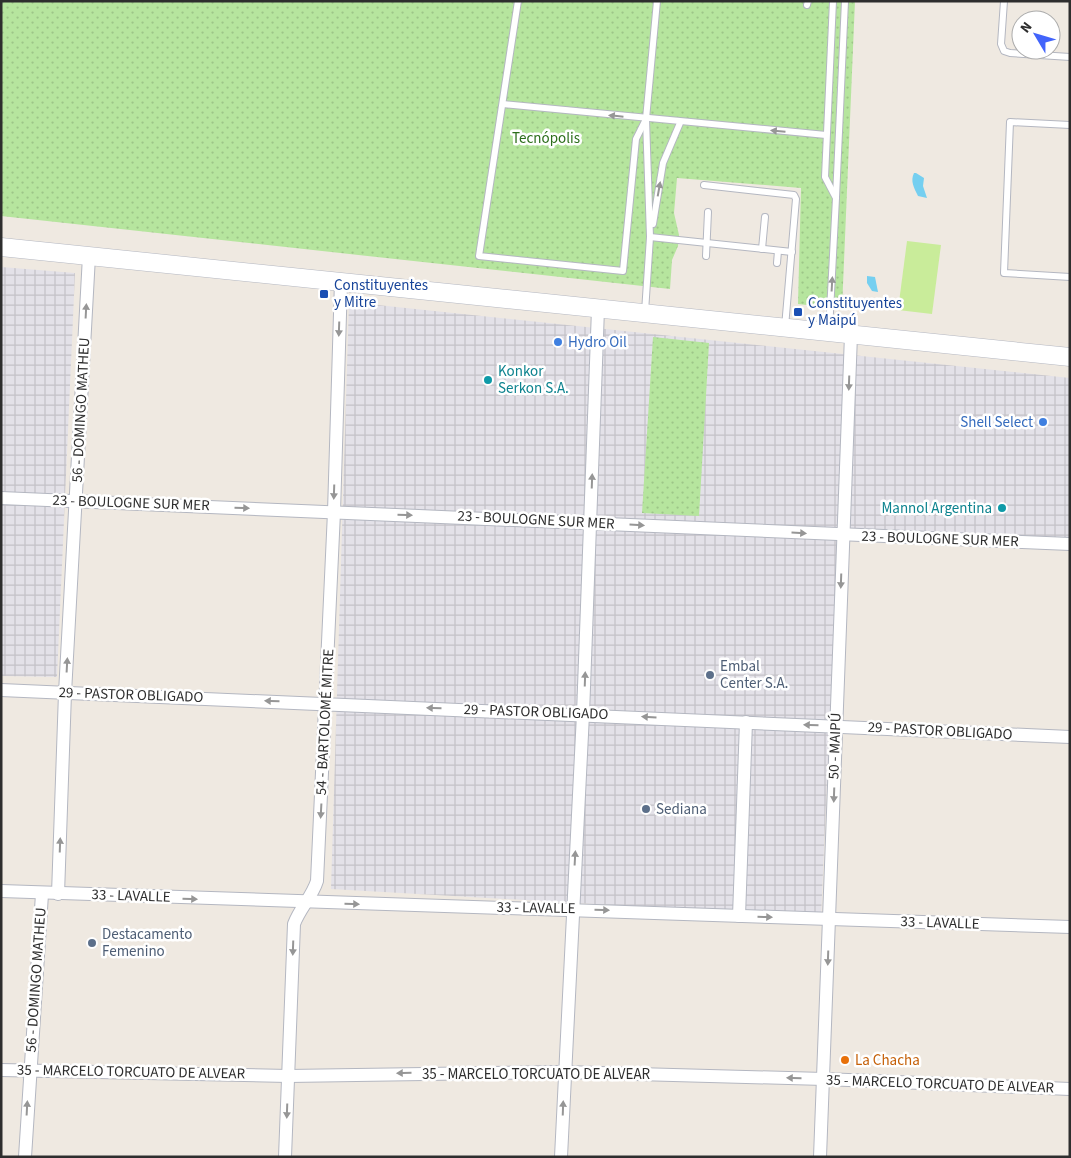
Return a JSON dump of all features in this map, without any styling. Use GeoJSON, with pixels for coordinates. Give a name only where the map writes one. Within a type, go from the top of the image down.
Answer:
{"type":"FeatureCollection","features":[{"type":"Feature","properties":{"kind":"main road"},"geometry":{"type":"LineString","coordinates":[[1,247],[341,280],[1070,357]]}},
{"type":"Feature","properties":{"kind":"street","name":"56 - DOMINGO MATHEU"},"geometry":{"type":"LineString","coordinates":[[58,894],[65,693],[89,256]]}},
{"type":"Feature","properties":{"kind":"street","name":"54 - BARTOLOMÉ MITRE"},"geometry":{"type":"LineString","coordinates":[[285,1157],[294,924],[298,913],[313,892],[317,881],[334,512],[341,280]]}},
{"type":"Feature","properties":{"kind":"street"},"geometry":{"type":"LineString","coordinates":[[561,1157],[572,909],[584,714],[598,308]]}},
{"type":"Feature","properties":{"kind":"street","name":"50 - MAIPÚ"},"geometry":{"type":"LineString","coordinates":[[820,1157],[851,334]]}},
{"type":"Feature","properties":{"kind":"street","name":"23 - BOULOGNE SUR MER"},"geometry":{"type":"LineString","coordinates":[[1,498],[590,523],[842,536],[1070,544]]}},
{"type":"Feature","properties":{"kind":"street","name":"29 - PASTOR OBLIGADO"},"geometry":{"type":"LineString","coordinates":[[1,690],[584,714],[1070,737]]}},
{"type":"Feature","properties":{"kind":"street"},"geometry":{"type":"LineString","coordinates":[[739,916],[746,722]]}},
{"type":"Feature","properties":{"kind":"street","name":"33 - LAVALLE"},"geometry":{"type":"LineString","coordinates":[[1,891],[305,903],[572,909],[830,920],[1070,927]]}},
{"type":"Feature","properties":{"kind":"street","name":"56 - DOMINGO MATHEU"},"geometry":{"type":"LineString","coordinates":[[25,1157],[29,1071],[42,894]]}},
{"type":"Feature","properties":{"kind":"street","name":"35 - MARCELO TORCUATO DE ALVEAR"},"geometry":{"type":"LineString","coordinates":[[1,1070],[288,1076],[564,1072],[824,1079],[1070,1089]]}},
{"type":"Feature","properties":{"kind":"lane"},"geometry":{"type":"LineString","coordinates":[[518,1],[479,256],[623,271],[636,139],[646,119]]}},
{"type":"Feature","properties":{"kind":"lane"},"geometry":{"type":"LineString","coordinates":[[645,313],[650,237],[646,119],[657,1]]}},
{"type":"Feature","properties":{"kind":"lane"},"geometry":{"type":"LineString","coordinates":[[833,1],[825,177],[836,198]]}},
{"type":"Feature","properties":{"kind":"lane"},"geometry":{"type":"LineString","coordinates":[[829,332],[845,1]]}},
{"type":"Feature","properties":{"kind":"lane"},"geometry":{"type":"LineString","coordinates":[[1004,1],[1002,44],[1004,51],[1070,57]]}},
{"type":"Feature","properties":{"kind":"lane"},"geometry":{"type":"LineString","coordinates":[[503,104],[680,123],[826,135]]}},
{"type":"Feature","properties":{"kind":"lane"},"geometry":{"type":"LineString","coordinates":[[1070,125],[1010,122],[1004,273],[1070,277]]}},
{"type":"Feature","properties":{"kind":"lane"},"geometry":{"type":"LineString","coordinates":[[650,237],[663,163],[680,123]]}},
{"type":"Feature","properties":{"kind":"lane"},"geometry":{"type":"LineString","coordinates":[[704,185],[794,195],[796,198],[785,328]]}},
{"type":"Feature","properties":{"kind":"lane"},"geometry":{"type":"LineString","coordinates":[[706,256],[708,212]]}},
{"type":"Feature","properties":{"kind":"lane"},"geometry":{"type":"LineString","coordinates":[[762,249],[764,217]]}},
{"type":"Feature","properties":{"kind":"lane"},"geometry":{"type":"LineString","coordinates":[[650,237],[792,252]]}},
{"type":"Feature","properties":{"kind":"lane"},"geometry":{"type":"LineString","coordinates":[[777,263],[778,251]]}},
{"type":"Feature","properties":{"kind":"shaded area"},"geometry":{"type":"Polygon","coordinates":[[[1,267],[75,273],[57,677],[1,676],[1,267]]]}},
{"type":"Feature","properties":{"kind":"shaded area"},"geometry":{"type":"Polygon","coordinates":[[[349,302],[1070,378],[1070,538],[838,529],[821,917],[331,889],[349,302]]]}},
{"type":"Feature","properties":{"kind":"green space","name":"Tecnópolis"},"geometry":{"type":"Polygon","coordinates":[[[1,1],[855,1],[842,309],[798,304],[801,188],[677,178],[674,213],[679,235],[678,246],[672,260],[670,289],[1,216],[1,1]]]}},
{"type":"Feature","properties":{"kind":"green space"},"geometry":{"type":"Polygon","coordinates":[[[907,241],[941,245],[932,314],[898,310],[907,241]]]}},
{"type":"Feature","properties":{"kind":"green space"},"geometry":{"type":"Polygon","coordinates":[[[653,337],[709,343],[699,516],[642,513],[653,337]]]}},
{"type":"Feature","properties":{"kind":"water"},"geometry":{"type":"Polygon","coordinates":[[[914,173],[924,178],[923,186],[927,198],[918,196],[915,190],[912,179],[914,173]]]}},
{"type":"Feature","properties":{"kind":"water"},"geometry":{"type":"Polygon","coordinates":[[[867,276],[875,277],[878,292],[872,291],[867,283],[867,276]]]}},
{"type":"Feature","properties":{"kind":"place","name":"Constituyentes y Mitre"},"geometry":{"type":"Point","coordinates":[324,294]}},
{"type":"Feature","properties":{"kind":"place","name":"Constituyentes y Maipú"},"geometry":{"type":"Point","coordinates":[798,312]}},
{"type":"Feature","properties":{"kind":"place","name":"Hydro Oil"},"geometry":{"type":"Point","coordinates":[558,342]}},
{"type":"Feature","properties":{"kind":"place","name":"Konkor Serkon S.A."},"geometry":{"type":"Point","coordinates":[488,380]}},
{"type":"Feature","properties":{"kind":"place","name":"Shell Select"},"geometry":{"type":"Point","coordinates":[1043,422]}},
{"type":"Feature","properties":{"kind":"place","name":"Mannol Argentina"},"geometry":{"type":"Point","coordinates":[1002,508]}},
{"type":"Feature","properties":{"kind":"place","name":"Embal Center S.A."},"geometry":{"type":"Point","coordinates":[710,675]}},
{"type":"Feature","properties":{"kind":"place","name":"Sediana"},"geometry":{"type":"Point","coordinates":[646,809]}},
{"type":"Feature","properties":{"kind":"place","name":"Destacamento Femenino"},"geometry":{"type":"Point","coordinates":[92,943]}},
{"type":"Feature","properties":{"kind":"place","name":"La Chacha"},"geometry":{"type":"Point","coordinates":[845,1060]}}]}
